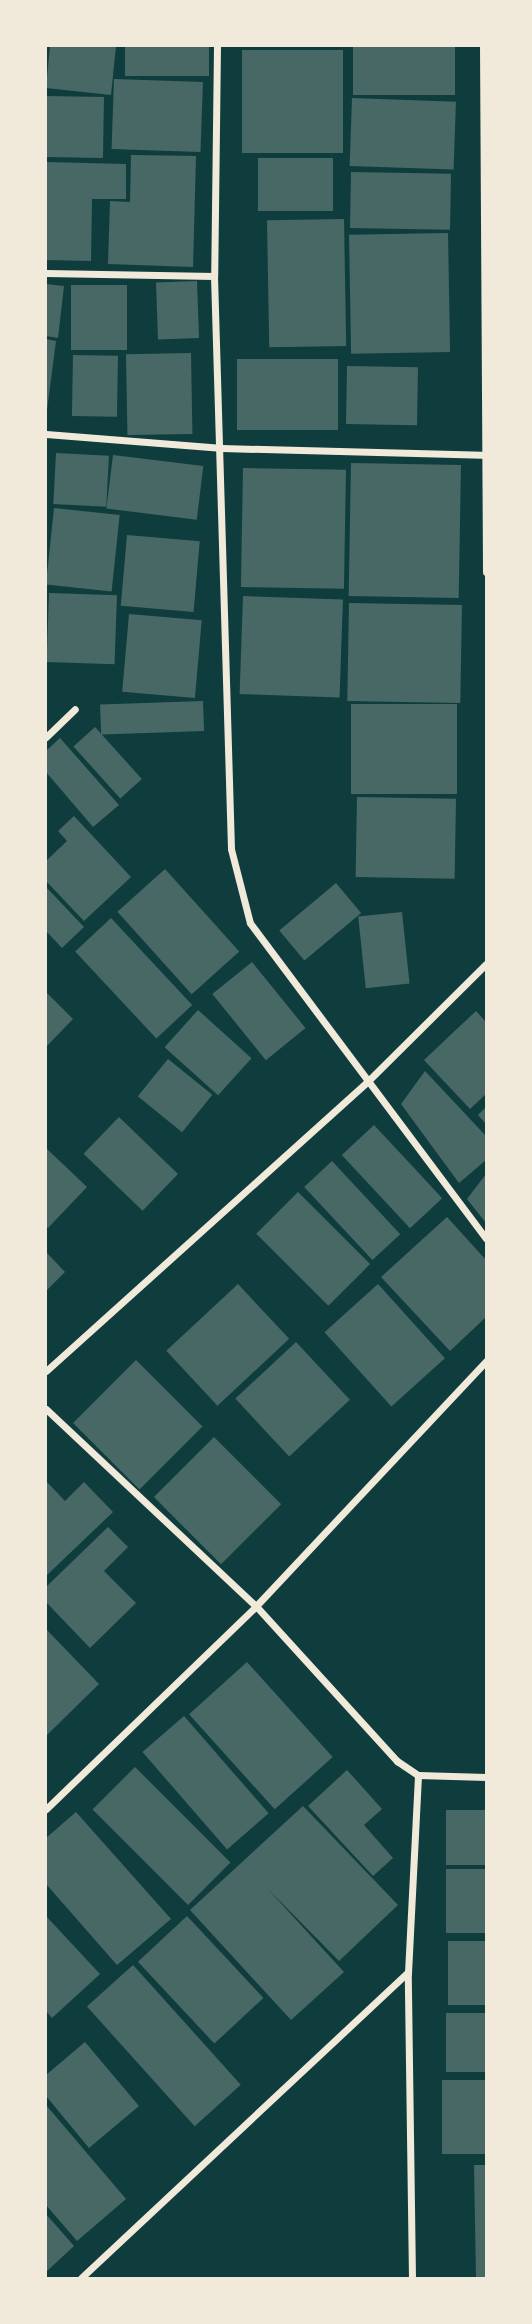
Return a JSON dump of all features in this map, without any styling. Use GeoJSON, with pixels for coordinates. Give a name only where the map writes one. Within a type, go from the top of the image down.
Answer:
{"type":"FeatureCollection","features":[{"type":"Feature","properties":{"kind":"street"},"geometry":{"type":"LineString","coordinates":[[217,46],[214,276],[222,448],[230,849],[250,923],[366,1083],[486,1239]]}},
{"type":"Feature","properties":{"kind":"street"},"geometry":{"type":"LineString","coordinates":[[483,46],[485,112],[482,455],[486,572]]}},
{"type":"Feature","properties":{"kind":"street"},"geometry":{"type":"LineString","coordinates":[[46,273],[214,276]]}},
{"type":"Feature","properties":{"kind":"street"},"geometry":{"type":"LineString","coordinates":[[46,434],[222,448],[482,455]]}},
{"type":"Feature","properties":{"kind":"street"},"geometry":{"type":"LineString","coordinates":[[46,737],[75,709]]}},
{"type":"Feature","properties":{"kind":"street"},"geometry":{"type":"LineString","coordinates":[[46,1371],[366,1083],[486,964]]}},
{"type":"Feature","properties":{"kind":"street"},"geometry":{"type":"LineString","coordinates":[[46,1809],[256,1606],[486,1361]]}},
{"type":"Feature","properties":{"kind":"street"},"geometry":{"type":"LineString","coordinates":[[46,1409],[256,1606],[397,1761],[418,1775],[486,1777]]}},
{"type":"Feature","properties":{"kind":"street"},"geometry":{"type":"LineString","coordinates":[[412,2278],[408,1973],[418,1775]]}},
{"type":"Feature","properties":{"kind":"street"},"geometry":{"type":"LineString","coordinates":[[81,2278],[408,1973]]}},
{"type":"Feature","properties":{"kind":"building"},"geometry":{"type":"Polygon","coordinates":[[[50,46],[116,46],[111,95],[46,88],[50,46]]]}},
{"type":"Feature","properties":{"kind":"building"},"geometry":{"type":"Polygon","coordinates":[[[125,46],[209,46],[209,76],[125,76],[125,46]]]}},
{"type":"Feature","properties":{"kind":"building"},"geometry":{"type":"Polygon","coordinates":[[[353,46],[455,46],[455,95],[353,95],[353,46]]]}},
{"type":"Feature","properties":{"kind":"building"},"geometry":{"type":"Polygon","coordinates":[[[242,50],[343,50],[343,153],[242,153],[242,50]]]}},
{"type":"Feature","properties":{"kind":"building"},"geometry":{"type":"Polygon","coordinates":[[[114,79],[203,82],[201,152],[112,149],[114,79]]]}},
{"type":"Feature","properties":{"kind":"building"},"geometry":{"type":"Polygon","coordinates":[[[46,96],[104,97],[103,158],[46,157],[46,96]]]}},
{"type":"Feature","properties":{"kind":"building"},"geometry":{"type":"Polygon","coordinates":[[[352,98],[456,102],[454,170],[350,166],[352,98]]]}},
{"type":"Feature","properties":{"kind":"building"},"geometry":{"type":"Polygon","coordinates":[[[131,155],[196,156],[193,267],[108,264],[110,201],[130,202],[131,155]]]}},
{"type":"Feature","properties":{"kind":"building"},"geometry":{"type":"Polygon","coordinates":[[[258,158],[333,158],[333,211],[258,211],[258,158]]]}},
{"type":"Feature","properties":{"kind":"building"},"geometry":{"type":"Polygon","coordinates":[[[46,162],[126,164],[126,199],[92,199],[91,261],[46,260],[46,162]]]}},
{"type":"Feature","properties":{"kind":"building"},"geometry":{"type":"Polygon","coordinates":[[[351,172],[451,174],[450,230],[350,228],[351,172]]]}},
{"type":"Feature","properties":{"kind":"building"},"geometry":{"type":"Polygon","coordinates":[[[344,219],[346,346],[269,347],[267,220],[344,219]]]}},
{"type":"Feature","properties":{"kind":"building"},"geometry":{"type":"Polygon","coordinates":[[[448,233],[450,352],[351,354],[349,235],[448,233]]]}},
{"type":"Feature","properties":{"kind":"building"},"geometry":{"type":"Polygon","coordinates":[[[197,281],[199,338],[158,339],[156,282],[197,281]]]}},
{"type":"Feature","properties":{"kind":"building"},"geometry":{"type":"Polygon","coordinates":[[[46,284],[64,286],[58,338],[46,336],[46,284]]]}},
{"type":"Feature","properties":{"kind":"building"},"geometry":{"type":"Polygon","coordinates":[[[71,285],[127,285],[127,350],[71,350],[71,285]]]}},
{"type":"Feature","properties":{"kind":"building"},"geometry":{"type":"Polygon","coordinates":[[[46,339],[56,341],[47,410],[46,410],[46,339]]]}},
{"type":"Feature","properties":{"kind":"building"},"geometry":{"type":"Polygon","coordinates":[[[191,353],[192,434],[127,435],[126,354],[191,353]]]}},
{"type":"Feature","properties":{"kind":"building"},"geometry":{"type":"Polygon","coordinates":[[[73,355],[118,356],[117,417],[72,416],[73,355]]]}},
{"type":"Feature","properties":{"kind":"building"},"geometry":{"type":"Polygon","coordinates":[[[237,359],[338,359],[338,430],[237,430],[237,359]]]}},
{"type":"Feature","properties":{"kind":"building"},"geometry":{"type":"Polygon","coordinates":[[[347,366],[418,367],[417,425],[346,424],[347,366]]]}},
{"type":"Feature","properties":{"kind":"building"},"geometry":{"type":"Polygon","coordinates":[[[56,453],[109,456],[106,507],[53,504],[56,453]]]}},
{"type":"Feature","properties":{"kind":"building"},"geometry":{"type":"Polygon","coordinates":[[[113,455],[203,466],[197,520],[106,509],[113,455]]]}},
{"type":"Feature","properties":{"kind":"building"},"geometry":{"type":"Polygon","coordinates":[[[351,463],[461,465],[459,598],[349,596],[351,463]]]}},
{"type":"Feature","properties":{"kind":"building"},"geometry":{"type":"Polygon","coordinates":[[[243,468],[346,470],[344,589],[241,587],[243,468]]]}},
{"type":"Feature","properties":{"kind":"building"},"geometry":{"type":"Polygon","coordinates":[[[54,508],[120,515],[112,591],[46,585],[54,508]]]}},
{"type":"Feature","properties":{"kind":"building"},"geometry":{"type":"Polygon","coordinates":[[[127,535],[200,541],[194,612],[121,606],[127,535]]]}},
{"type":"Feature","properties":{"kind":"building"},"geometry":{"type":"Polygon","coordinates":[[[49,593],[117,595],[115,664],[47,662],[49,593]]]}},
{"type":"Feature","properties":{"kind":"building"},"geometry":{"type":"Polygon","coordinates":[[[243,596],[343,599],[340,697],[240,694],[243,596]]]}},
{"type":"Feature","properties":{"kind":"building"},"geometry":{"type":"Polygon","coordinates":[[[349,603],[462,605],[460,703],[347,701],[349,603]]]}},
{"type":"Feature","properties":{"kind":"building"},"geometry":{"type":"Polygon","coordinates":[[[129,614],[202,620],[195,698],[122,692],[129,614]]]}},
{"type":"Feature","properties":{"kind":"building"},"geometry":{"type":"Polygon","coordinates":[[[203,701],[204,731],[101,735],[100,705],[203,701]]]}},
{"type":"Feature","properties":{"kind":"building"},"geometry":{"type":"Polygon","coordinates":[[[351,704],[457,704],[457,794],[351,794],[351,704]]]}},
{"type":"Feature","properties":{"kind":"building"},"geometry":{"type":"Polygon","coordinates":[[[95,727],[142,779],[120,798],[73,746],[95,727]]]}},
{"type":"Feature","properties":{"kind":"building"},"geometry":{"type":"Polygon","coordinates":[[[60,738],[119,805],[93,827],[46,772],[46,751],[60,738]]]}},
{"type":"Feature","properties":{"kind":"building"},"geometry":{"type":"Polygon","coordinates":[[[357,797],[456,799],[455,879],[356,877],[357,797]]]}},
{"type":"Feature","properties":{"kind":"building"},"geometry":{"type":"Polygon","coordinates":[[[74,816],[131,877],[84,921],[46,881],[46,861],[67,841],[58,831],[74,816]]]}},
{"type":"Feature","properties":{"kind":"building"},"geometry":{"type":"Polygon","coordinates":[[[165,869],[239,951],[192,994],[117,912],[165,869]]]}},
{"type":"Feature","properties":{"kind":"building"},"geometry":{"type":"Polygon","coordinates":[[[336,883],[361,913],[304,960],[279,931],[336,883]]]}},
{"type":"Feature","properties":{"kind":"building"},"geometry":{"type":"Polygon","coordinates":[[[46,887],[84,927],[62,948],[46,931],[46,887]]]}},
{"type":"Feature","properties":{"kind":"building"},"geometry":{"type":"Polygon","coordinates":[[[402,912],[410,984],[366,988],[358,917],[402,912]]]}},
{"type":"Feature","properties":{"kind":"building"},"geometry":{"type":"Polygon","coordinates":[[[111,918],[192,1005],[156,1038],[75,951],[111,918]]]}},
{"type":"Feature","properties":{"kind":"building"},"geometry":{"type":"Polygon","coordinates":[[[252,962],[305,1028],[266,1060],[212,994],[252,962]]]}},
{"type":"Feature","properties":{"kind":"building"},"geometry":{"type":"Polygon","coordinates":[[[46,992],[73,1019],[46,1047],[46,992]]]}},
{"type":"Feature","properties":{"kind":"building"},"geometry":{"type":"Polygon","coordinates":[[[198,1010],[252,1058],[218,1095],[165,1047],[198,1010]]]}},
{"type":"Feature","properties":{"kind":"building"},"geometry":{"type":"Polygon","coordinates":[[[476,1011],[486,1022],[486,1094],[470,1109],[424,1060],[476,1011]]]}},
{"type":"Feature","properties":{"kind":"building"},"geometry":{"type":"Polygon","coordinates":[[[168,1059],[212,1095],[182,1132],[138,1096],[168,1059]]]}},
{"type":"Feature","properties":{"kind":"building"},"geometry":{"type":"Polygon","coordinates":[[[425,1071],[486,1136],[486,1160],[459,1183],[401,1104],[425,1071]]]}},
{"type":"Feature","properties":{"kind":"building"},"geometry":{"type":"Polygon","coordinates":[[[486,1107],[486,1124],[478,1115],[486,1107]]]}},
{"type":"Feature","properties":{"kind":"building"},"geometry":{"type":"Polygon","coordinates":[[[119,1117],[178,1174],[143,1211],[84,1154],[119,1117]]]}},
{"type":"Feature","properties":{"kind":"building"},"geometry":{"type":"Polygon","coordinates":[[[374,1125],[442,1198],[410,1228],[342,1155],[374,1125]]]}},
{"type":"Feature","properties":{"kind":"building"},"geometry":{"type":"Polygon","coordinates":[[[46,1148],[87,1187],[48,1228],[46,1226],[46,1148]]]}},
{"type":"Feature","properties":{"kind":"building"},"geometry":{"type":"Polygon","coordinates":[[[332,1161],[400,1234],[372,1260],[304,1187],[332,1161]]]}},
{"type":"Feature","properties":{"kind":"building"},"geometry":{"type":"Polygon","coordinates":[[[486,1174],[486,1223],[467,1199],[486,1174]]]}},
{"type":"Feature","properties":{"kind":"building"},"geometry":{"type":"Polygon","coordinates":[[[298,1192],[370,1264],[328,1306],[256,1234],[298,1192]]]}},
{"type":"Feature","properties":{"kind":"building"},"geometry":{"type":"Polygon","coordinates":[[[447,1217],[486,1260],[486,1317],[450,1351],[381,1277],[447,1217]]]}},
{"type":"Feature","properties":{"kind":"building"},"geometry":{"type":"Polygon","coordinates":[[[46,1252],[65,1272],[46,1291],[46,1252]]]}},
{"type":"Feature","properties":{"kind":"building"},"geometry":{"type":"Polygon","coordinates":[[[238,1284],[289,1339],[217,1406],[166,1351],[238,1284]]]}},
{"type":"Feature","properties":{"kind":"building"},"geometry":{"type":"Polygon","coordinates":[[[378,1284],[445,1358],[391,1406],[324,1332],[378,1284]]]}},
{"type":"Feature","properties":{"kind":"building"},"geometry":{"type":"Polygon","coordinates":[[[296,1342],[350,1400],[289,1456],[235,1399],[296,1342]]]}},
{"type":"Feature","properties":{"kind":"building"},"geometry":{"type":"Polygon","coordinates":[[[136,1360],[202,1426],[140,1489],[73,1423],[136,1360]]]}},
{"type":"Feature","properties":{"kind":"building"},"geometry":{"type":"Polygon","coordinates":[[[214,1437],[281,1504],[221,1564],[154,1497],[214,1437]]]}},
{"type":"Feature","properties":{"kind":"building"},"geometry":{"type":"Polygon","coordinates":[[[46,1481],[65,1501],[84,1482],[113,1512],[46,1576],[46,1481]]]}},
{"type":"Feature","properties":{"kind":"building"},"geometry":{"type":"Polygon","coordinates":[[[108,1527],[128,1547],[104,1571],[136,1603],[90,1648],[46,1602],[46,1587],[108,1527]]]}},
{"type":"Feature","properties":{"kind":"building"},"geometry":{"type":"Polygon","coordinates":[[[46,1629],[99,1684],[46,1736],[46,1629]]]}},
{"type":"Feature","properties":{"kind":"building"},"geometry":{"type":"Polygon","coordinates":[[[247,1662],[333,1757],[275,1809],[189,1714],[247,1662]]]}},
{"type":"Feature","properties":{"kind":"building"},"geometry":{"type":"Polygon","coordinates":[[[184,1716],[269,1813],[227,1849],[142,1752],[184,1716]]]}},
{"type":"Feature","properties":{"kind":"building"},"geometry":{"type":"Polygon","coordinates":[[[135,1767],[230,1862],[188,1905],[93,1809],[135,1767]]]}},
{"type":"Feature","properties":{"kind":"building"},"geometry":{"type":"Polygon","coordinates":[[[347,1770],[382,1809],[364,1825],[393,1858],[373,1876],[308,1806],[347,1770]]]}},
{"type":"Feature","properties":{"kind":"building"},"geometry":{"type":"Polygon","coordinates":[[[303,1806],[398,1905],[339,1961],[267,1888],[344,1972],[291,2020],[190,1910],[303,1806]]]}},
{"type":"Feature","properties":{"kind":"building"},"geometry":{"type":"Polygon","coordinates":[[[446,1810],[486,1810],[486,1865],[446,1865],[446,1810]]]}},
{"type":"Feature","properties":{"kind":"building"},"geometry":{"type":"Polygon","coordinates":[[[76,1812],[171,1919],[117,1965],[46,1884],[46,1838],[76,1812]]]}},
{"type":"Feature","properties":{"kind":"building"},"geometry":{"type":"Polygon","coordinates":[[[446,1869],[486,1869],[486,1933],[446,1933],[446,1869]]]}},
{"type":"Feature","properties":{"kind":"building"},"geometry":{"type":"Polygon","coordinates":[[[46,1916],[100,1974],[52,2018],[46,2011],[46,1916]]]}},
{"type":"Feature","properties":{"kind":"building"},"geometry":{"type":"Polygon","coordinates":[[[187,1916],[263,1998],[214,2044],[138,1962],[187,1916]]]}},
{"type":"Feature","properties":{"kind":"building"},"geometry":{"type":"Polygon","coordinates":[[[448,1941],[486,1941],[486,2005],[448,2005],[448,1941]]]}},
{"type":"Feature","properties":{"kind":"building"},"geometry":{"type":"Polygon","coordinates":[[[133,1965],[241,2085],[195,2126],[87,2006],[133,1965]]]}},
{"type":"Feature","properties":{"kind":"building"},"geometry":{"type":"Polygon","coordinates":[[[446,2013],[486,2013],[486,2072],[446,2072],[446,2013]]]}},
{"type":"Feature","properties":{"kind":"building"},"geometry":{"type":"Polygon","coordinates":[[[85,2042],[139,2106],[89,2148],[46,2096],[46,2075],[85,2042]]]}},
{"type":"Feature","properties":{"kind":"building"},"geometry":{"type":"Polygon","coordinates":[[[442,2080],[486,2080],[486,2154],[442,2154],[442,2080]]]}},
{"type":"Feature","properties":{"kind":"building"},"geometry":{"type":"Polygon","coordinates":[[[46,2105],[126,2199],[77,2241],[46,2205],[46,2105]]]}},
{"type":"Feature","properties":{"kind":"building"},"geometry":{"type":"Polygon","coordinates":[[[474,2165],[486,2165],[486,2278],[476,2278],[474,2165]]]}},
{"type":"Feature","properties":{"kind":"building"},"geometry":{"type":"Polygon","coordinates":[[[46,2214],[74,2246],[46,2272],[46,2214]]]}}]}
